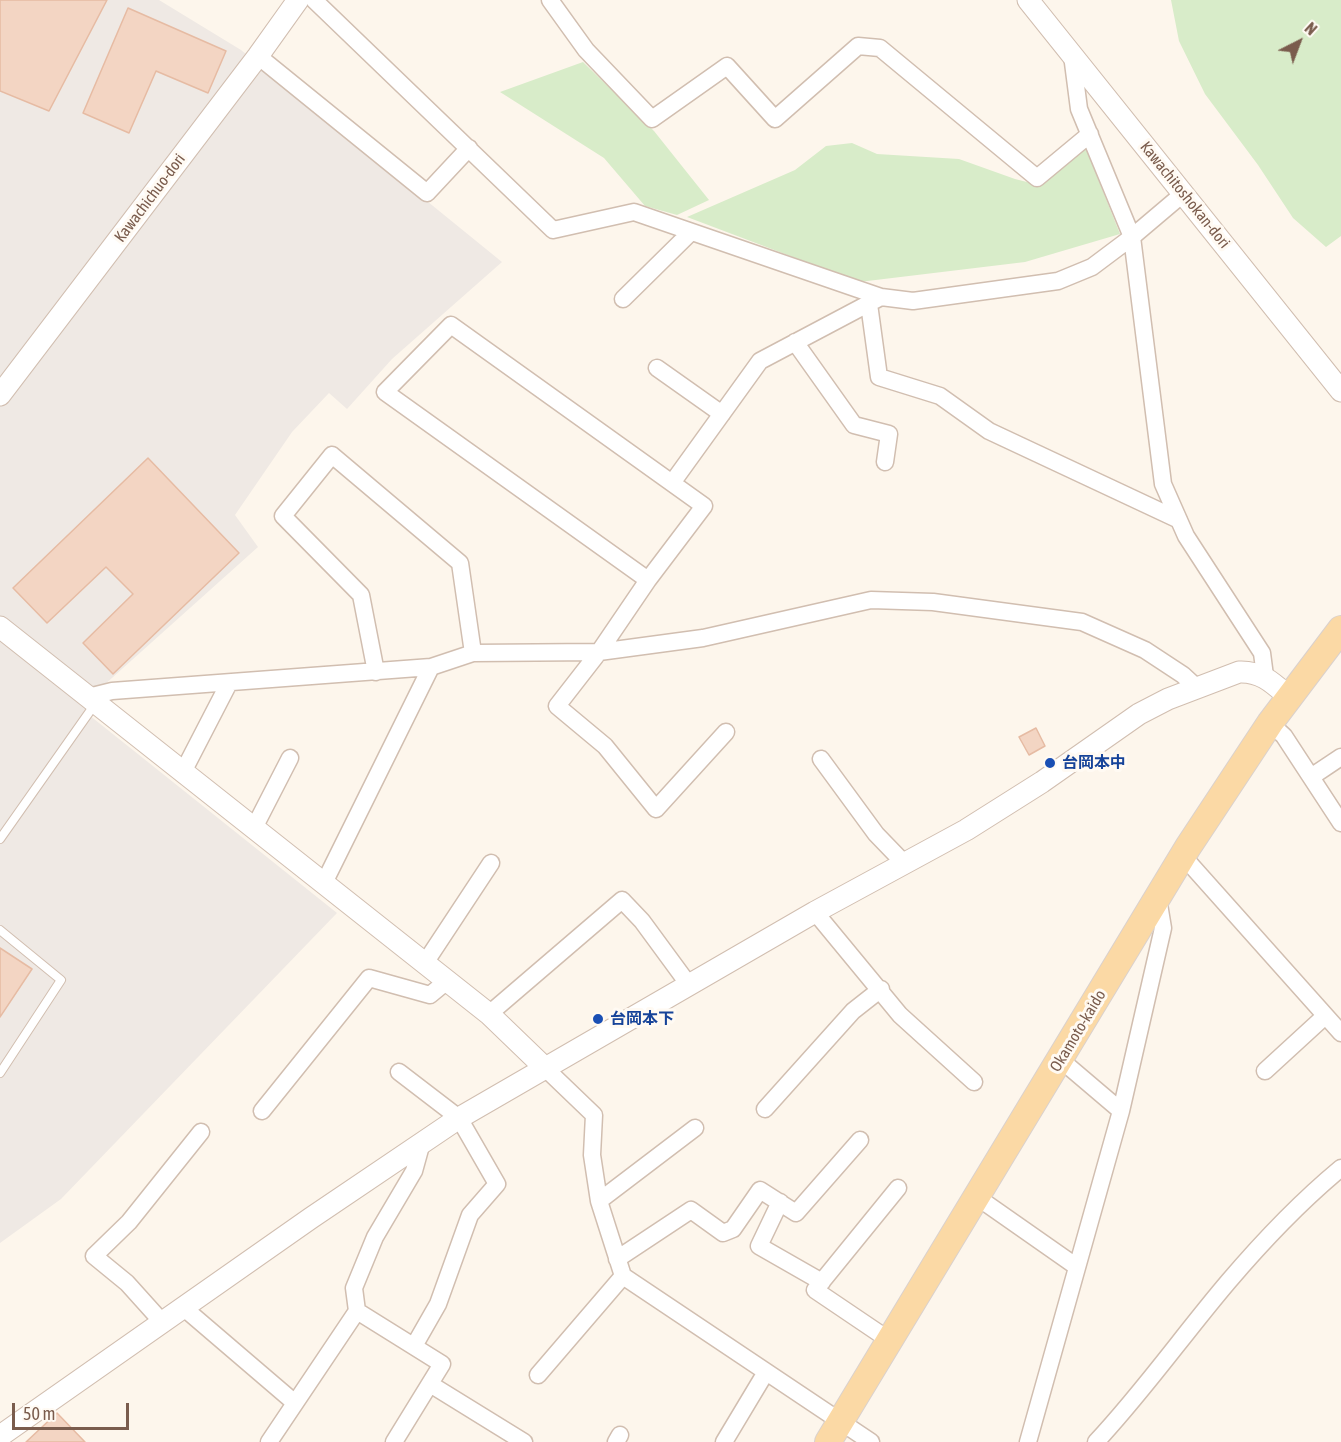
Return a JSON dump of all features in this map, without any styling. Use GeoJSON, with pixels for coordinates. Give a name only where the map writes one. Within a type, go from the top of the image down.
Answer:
{"type":"FeatureCollection","features":[{"type":"Feature","properties":{"kind":"main road","name":"Okamoto-kaido"},"geometry":{"type":"LineString","coordinates":[[834,1432],[1183,856],[1270,723],[1341,629]]}},
{"type":"Feature","properties":{"kind":"street","name":"Kawachichuo-dori"},"geometry":{"type":"LineString","coordinates":[[0,395],[298,0]]}},
{"type":"Feature","properties":{"kind":"street"},"geometry":{"type":"LineString","coordinates":[[314,0],[553,230],[634,212],[875,301],[914,301],[1059,281],[1092,267],[1184,193]]}},
{"type":"Feature","properties":{"kind":"street"},"geometry":{"type":"LineString","coordinates":[[550,0],[586,50],[652,118],[727,66],[775,119],[858,46],[880,48],[1037,178],[1090,134]]}},
{"type":"Feature","properties":{"kind":"street","name":"Kawachitoshokan-dori"},"geometry":{"type":"LineString","coordinates":[[1028,0],[1341,391]]}},
{"type":"Feature","properties":{"kind":"street"},"geometry":{"type":"LineString","coordinates":[[1072,54],[1079,109],[1132,237],[1163,484],[1186,536],[1262,653],[1265,676]]}},
{"type":"Feature","properties":{"kind":"street"},"geometry":{"type":"LineString","coordinates":[[258,56],[427,193],[469,148]]}},
{"type":"Feature","properties":{"kind":"street"},"geometry":{"type":"LineString","coordinates":[[623,299],[691,232]]}},
{"type":"Feature","properties":{"kind":"street"},"geometry":{"type":"LineString","coordinates":[[672,483],[760,361],[875,301]]}},
{"type":"Feature","properties":{"kind":"street"},"geometry":{"type":"LineString","coordinates":[[875,301],[879,376],[940,396],[989,431],[1179,520]]}},
{"type":"Feature","properties":{"kind":"street"},"geometry":{"type":"LineString","coordinates":[[648,580],[385,392],[451,326],[704,506],[648,580],[599,652],[557,706],[605,746],[656,809],[726,732]]}},
{"type":"Feature","properties":{"kind":"street"},"geometry":{"type":"LineString","coordinates":[[795,342],[854,425],[889,434],[885,462]]}},
{"type":"Feature","properties":{"kind":"street"},"geometry":{"type":"LineString","coordinates":[[657,368],[722,414]]}},
{"type":"Feature","properties":{"kind":"street"},"geometry":{"type":"LineString","coordinates":[[376,672],[361,595],[282,516],[332,455],[459,563],[473,653]]}},
{"type":"Feature","properties":{"kind":"street"},"geometry":{"type":"LineString","coordinates":[[92,700],[112,692],[431,667],[473,653],[599,652],[703,638],[871,600],[933,602],[1082,622],[1145,650],[1183,675],[1196,687]]}},
{"type":"Feature","properties":{"kind":"street"},"geometry":{"type":"LineString","coordinates":[[0,627],[489,1014],[594,1115],[592,1155],[599,1202],[623,1276],[765,1372],[834,1432],[871,1442]]}},
{"type":"Feature","properties":{"kind":"street"},"geometry":{"type":"LineString","coordinates":[[324,883],[431,667]]}},
{"type":"Feature","properties":{"kind":"street"},"geometry":{"type":"LineString","coordinates":[[0,1436],[459,1118],[815,912],[1005,806],[1140,714],[1196,687],[1239,672],[1251,672],[1265,676],[1289,697]]}},
{"type":"Feature","properties":{"kind":"street"},"geometry":{"type":"LineString","coordinates":[[183,772],[229,683]]}},
{"type":"Feature","properties":{"kind":"street"},"geometry":{"type":"LineString","coordinates":[[1270,723],[1284,736],[1341,823]]}},
{"type":"Feature","properties":{"kind":"street"},"geometry":{"type":"LineString","coordinates":[[1311,777],[1341,757]]}},
{"type":"Feature","properties":{"kind":"street"},"geometry":{"type":"LineString","coordinates":[[255,828],[290,758]]}},
{"type":"Feature","properties":{"kind":"street"},"geometry":{"type":"LineString","coordinates":[[820,759],[876,834],[904,864]]}},
{"type":"Feature","properties":{"kind":"street"},"geometry":{"type":"LineString","coordinates":[[1183,856],[1341,1034]]}},
{"type":"Feature","properties":{"kind":"street"},"geometry":{"type":"LineString","coordinates":[[425,963],[491,863]]}},
{"type":"Feature","properties":{"kind":"street"},"geometry":{"type":"LineString","coordinates":[[1028,1442],[1121,1111],[1163,928],[1158,898]]}},
{"type":"Feature","properties":{"kind":"street"},"geometry":{"type":"LineString","coordinates":[[489,1014],[622,900],[642,921],[688,985]]}},
{"type":"Feature","properties":{"kind":"street"},"geometry":{"type":"LineString","coordinates":[[815,912],[881,989],[900,1015],[974,1082]]}},
{"type":"Feature","properties":{"kind":"street"},"geometry":{"type":"LineString","coordinates":[[262,1111],[369,978],[430,995],[447,981]]}},
{"type":"Feature","properties":{"kind":"street"},"geometry":{"type":"LineString","coordinates":[[765,1109],[853,1011],[881,989]]}},
{"type":"Feature","properties":{"kind":"street"},"geometry":{"type":"LineString","coordinates":[[1265,1071],[1325,1016]]}},
{"type":"Feature","properties":{"kind":"street"},"geometry":{"type":"LineString","coordinates":[[1061,1060],[1121,1111]]}},
{"type":"Feature","properties":{"kind":"street"},"geometry":{"type":"LineString","coordinates":[[399,1072],[459,1118],[497,1184],[470,1215],[438,1304],[414,1347]]}},
{"type":"Feature","properties":{"kind":"street"},"geometry":{"type":"LineString","coordinates":[[599,1202],[695,1128]]}},
{"type":"Feature","properties":{"kind":"street"},"geometry":{"type":"LineString","coordinates":[[163,1323],[127,1283],[94,1256],[129,1222],[201,1132]]}},
{"type":"Feature","properties":{"kind":"street"},"geometry":{"type":"LineString","coordinates":[[617,1259],[691,1210],[723,1233],[733,1229],[760,1190],[796,1213],[860,1140]]}},
{"type":"Feature","properties":{"kind":"street"},"geometry":{"type":"LineString","coordinates":[[269,1442],[357,1311],[354,1288],[375,1237],[414,1171],[422,1142]]}},
{"type":"Feature","properties":{"kind":"street"},"geometry":{"type":"LineString","coordinates":[[1096,1442],[1128,1408],[1228,1281],[1283,1223],[1337,1176]]}},
{"type":"Feature","properties":{"kind":"street"},"geometry":{"type":"LineString","coordinates":[[889,1340],[815,1290],[898,1188]]}},
{"type":"Feature","properties":{"kind":"street"},"geometry":{"type":"LineString","coordinates":[[977,1197],[1077,1267]]}},
{"type":"Feature","properties":{"kind":"street"},"geometry":{"type":"LineString","coordinates":[[780,1202],[759,1246],[822,1282]]}},
{"type":"Feature","properties":{"kind":"street"},"geometry":{"type":"LineString","coordinates":[[538,1375],[623,1276]]}},
{"type":"Feature","properties":{"kind":"street"},"geometry":{"type":"LineString","coordinates":[[184,1308],[295,1403]]}},
{"type":"Feature","properties":{"kind":"street"},"geometry":{"type":"LineString","coordinates":[[357,1311],[442,1364],[394,1442]]}},
{"type":"Feature","properties":{"kind":"street"},"geometry":{"type":"LineString","coordinates":[[724,1442],[765,1372]]}},
{"type":"Feature","properties":{"kind":"street"},"geometry":{"type":"LineString","coordinates":[[430,1384],[524,1442]]}},
{"type":"Feature","properties":{"kind":"lane"},"geometry":{"type":"LineString","coordinates":[[0,839],[92,700]]}},
{"type":"Feature","properties":{"kind":"lane"},"geometry":{"type":"LineString","coordinates":[[0,930],[61,980],[0,1073]]}},
{"type":"Feature","properties":{"kind":"shaded area"},"geometry":{"type":"Polygon","coordinates":[[[0,0],[159,0],[241,50],[502,262],[392,359],[347,409],[329,393],[292,432],[235,515],[258,547],[103,686],[84,711],[337,913],[61,1199],[0,1243],[0,0]]]}},
{"type":"Feature","properties":{"kind":"green space"},"geometry":{"type":"Polygon","coordinates":[[[1171,0],[1341,0],[1341,236],[1326,247],[1293,218],[1258,165],[1205,94],[1179,41],[1171,0]]]}},
{"type":"Feature","properties":{"kind":"green space"},"geometry":{"type":"Polygon","coordinates":[[[583,62],[654,131],[709,200],[677,215],[645,206],[604,158],[500,92],[583,62]]]}},
{"type":"Feature","properties":{"kind":"green space"},"geometry":{"type":"Polygon","coordinates":[[[852,143],[877,154],[959,159],[1039,185],[1085,146],[1120,234],[1025,262],[859,282],[687,217],[795,170],[826,146],[852,143]]]}},
{"type":"Feature","properties":{"kind":"building"},"geometry":{"type":"Polygon","coordinates":[[[0,0],[107,0],[49,111],[0,91],[0,0]]]}},
{"type":"Feature","properties":{"kind":"building"},"geometry":{"type":"Polygon","coordinates":[[[128,8],[226,51],[208,93],[156,71],[129,133],[83,113],[128,8]]]}},
{"type":"Feature","properties":{"kind":"building"},"geometry":{"type":"Polygon","coordinates":[[[148,458],[239,553],[113,674],[83,643],[133,594],[106,567],[47,623],[13,588],[148,458]]]}},
{"type":"Feature","properties":{"kind":"building"},"geometry":{"type":"Polygon","coordinates":[[[1036,728],[1045,746],[1029,755],[1019,737],[1036,728]]]}},
{"type":"Feature","properties":{"kind":"building"},"geometry":{"type":"Polygon","coordinates":[[[0,948],[32,969],[0,1017],[0,948]]]}},
{"type":"Feature","properties":{"kind":"building"},"geometry":{"type":"Polygon","coordinates":[[[57,1413],[85,1442],[26,1442],[57,1413]]]}},
{"type":"Feature","properties":{"kind":"place","name":"台岡本中"},"geometry":{"type":"Point","coordinates":[1050,763]}},
{"type":"Feature","properties":{"kind":"place","name":"台岡本下"},"geometry":{"type":"Point","coordinates":[598,1019]}}]}
